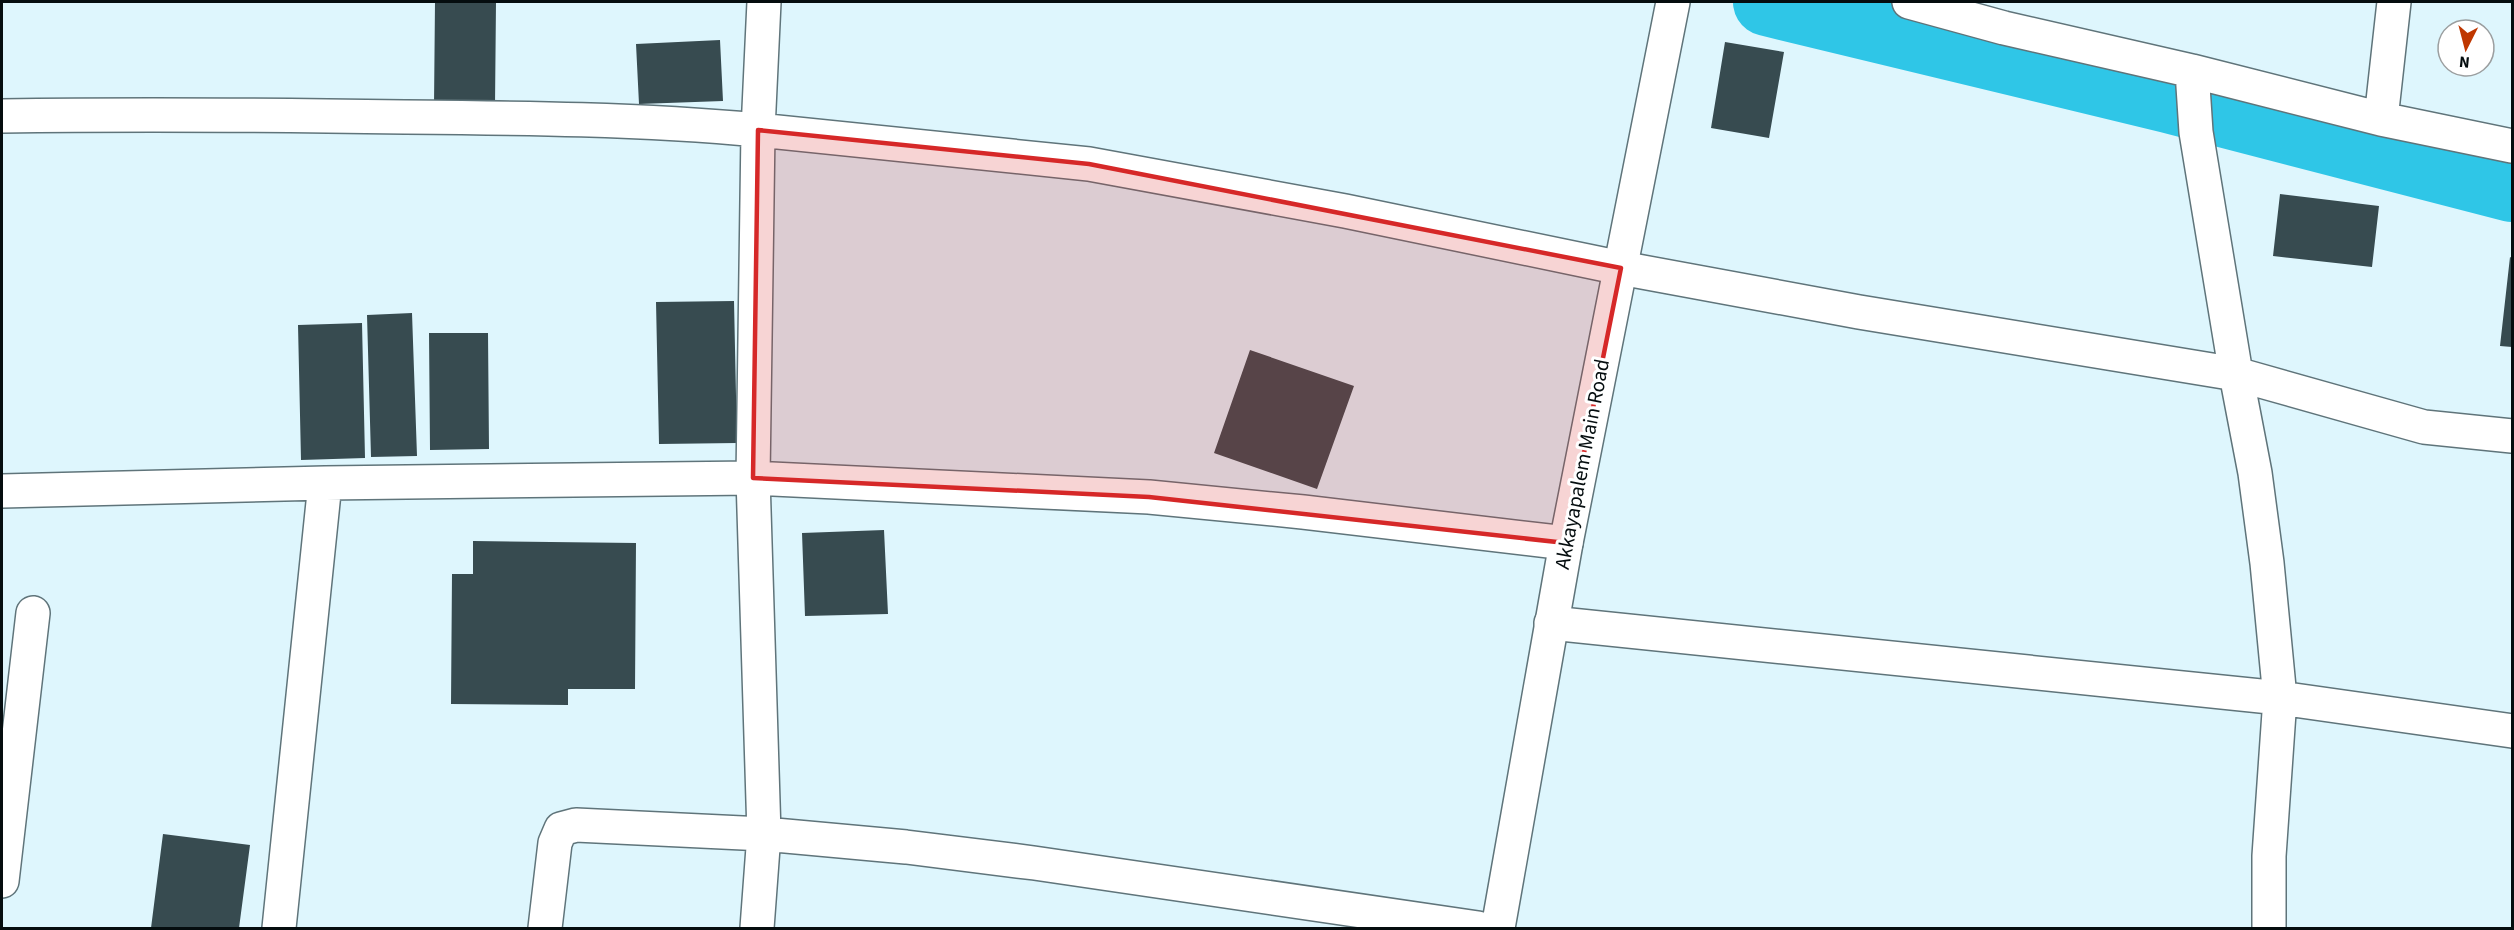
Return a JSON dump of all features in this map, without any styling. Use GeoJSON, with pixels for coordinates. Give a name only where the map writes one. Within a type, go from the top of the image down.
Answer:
{"type":"FeatureCollection","features":[{"type":"Feature","properties":{"kind":"street"},"geometry":{"type":"LineString","coordinates":[[757,928],[764,834],[753,478],[758,130],[764,2]]}},
{"type":"Feature","properties":{"kind":"street","name":"Akkayapalem Main Road"},"geometry":{"type":"LineString","coordinates":[[1498,928],[1566,543],[1673,2]]}},
{"type":"Feature","properties":{"kind":"street"},"geometry":{"type":"LineString","coordinates":[[1909,2],[2192,83],[2512,146]]}},
{"type":"Feature","properties":{"kind":"street"},"geometry":{"type":"LineString","coordinates":[[2381,119],[2394,2]]}},
{"type":"Feature","properties":{"kind":"street"},"geometry":{"type":"LineString","coordinates":[[2192,83],[2196,132],[2236,374],[2255,473],[2267,563],[2280,698],[2269,856],[2270,928]]}},
{"type":"Feature","properties":{"kind":"street"},"geometry":{"type":"LineString","coordinates":[[2,116],[162,114],[504,118],[706,125],[1089,164],[1345,211],[1621,268],[1859,312],[2236,374],[2424,427],[2512,436]]}},
{"type":"Feature","properties":{"kind":"street"},"geometry":{"type":"LineString","coordinates":[[2,490],[325,483],[753,478],[1149,497],[1303,512],[1566,543]]}},
{"type":"Feature","properties":{"kind":"street"},"geometry":{"type":"LineString","coordinates":[[279,928],[325,483]]}},
{"type":"Feature","properties":{"kind":"street"},"geometry":{"type":"LineString","coordinates":[[2,881],[33,613]]}},
{"type":"Feature","properties":{"kind":"street"},"geometry":{"type":"LineString","coordinates":[[1551,623],[2280,698],[2512,731]]}},
{"type":"Feature","properties":{"kind":"street"},"geometry":{"type":"LineString","coordinates":[[545,928],[555,843],[561,829],[576,825],[764,834],[906,847],[1034,863],[1478,928]]}},
{"type":"Feature","properties":{"kind":"highlighted area"},"geometry":{"type":"Polygon","coordinates":[[[758,130],[1089,164],[1621,268],[1566,543],[1149,497],[753,478],[758,130]]]}},
{"type":"Feature","properties":{"kind":"building"},"geometry":{"type":"Polygon","coordinates":[[[435,2],[496,2],[495,105],[434,105],[435,2]]]}},
{"type":"Feature","properties":{"kind":"building"},"geometry":{"type":"Polygon","coordinates":[[[720,40],[723,101],[639,104],[636,44],[720,40]]]}},
{"type":"Feature","properties":{"kind":"building"},"geometry":{"type":"Polygon","coordinates":[[[1725,42],[1784,52],[1769,138],[1711,128],[1725,42]]]}},
{"type":"Feature","properties":{"kind":"building"},"geometry":{"type":"Polygon","coordinates":[[[2280,194],[2379,206],[2372,267],[2273,256],[2280,194]]]}},
{"type":"Feature","properties":{"kind":"building"},"geometry":{"type":"Polygon","coordinates":[[[2510,257],[2512,258],[2512,347],[2500,346],[2510,257]]]}},
{"type":"Feature","properties":{"kind":"building"},"geometry":{"type":"Polygon","coordinates":[[[734,301],[737,443],[659,444],[656,302],[734,301]]]}},
{"type":"Feature","properties":{"kind":"building"},"geometry":{"type":"Polygon","coordinates":[[[412,313],[417,456],[371,457],[367,315],[412,313]]]}},
{"type":"Feature","properties":{"kind":"building"},"geometry":{"type":"Polygon","coordinates":[[[362,323],[365,458],[301,460],[298,325],[362,323]]]}},
{"type":"Feature","properties":{"kind":"building"},"geometry":{"type":"Polygon","coordinates":[[[429,333],[488,333],[489,449],[430,450],[429,333]]]}},
{"type":"Feature","properties":{"kind":"building"},"geometry":{"type":"Polygon","coordinates":[[[1250,350],[1354,386],[1317,489],[1214,453],[1250,350]]]}},
{"type":"Feature","properties":{"kind":"building"},"geometry":{"type":"Polygon","coordinates":[[[884,530],[888,614],[805,616],[802,533],[884,530]]]}},
{"type":"Feature","properties":{"kind":"building"},"geometry":{"type":"Polygon","coordinates":[[[473,541],[636,543],[635,689],[568,689],[568,705],[451,704],[452,574],[473,574],[473,541]]]}},
{"type":"Feature","properties":{"kind":"building"},"geometry":{"type":"Polygon","coordinates":[[[163,834],[250,845],[239,928],[151,928],[163,834]]]}},
{"type":"Feature","properties":{"kind":"waterway"},"geometry":{"type":"LineString","coordinates":[[1767,2],[2168,99],[2512,188]]}}]}
